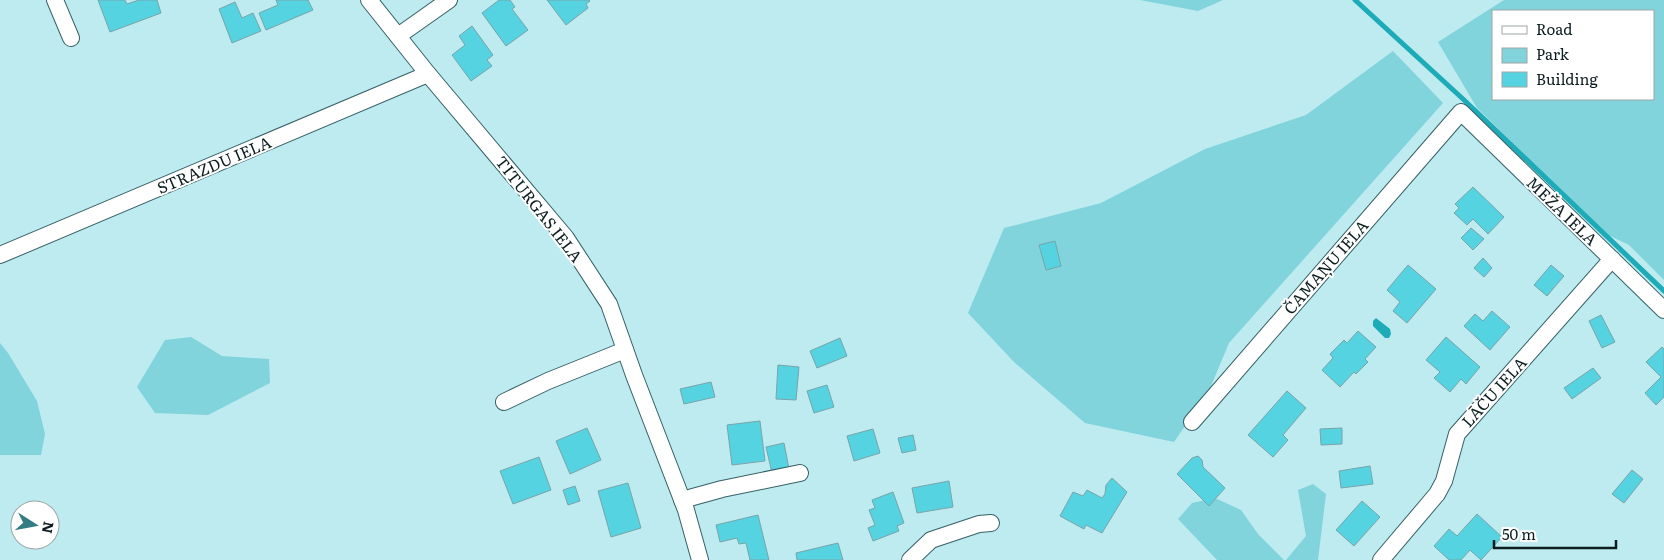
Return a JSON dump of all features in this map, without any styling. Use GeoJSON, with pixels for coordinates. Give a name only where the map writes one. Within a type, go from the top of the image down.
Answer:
{"type":"FeatureCollection","features":[{"type":"Feature","properties":{"kind":"street"},"geometry":{"type":"LineString","coordinates":[[55,0],[71,38]]}},
{"type":"Feature","properties":{"kind":"street","name":"TITURGAS IELA"},"geometry":{"type":"LineString","coordinates":[[369,0],[428,74],[566,238],[609,304],[682,500],[700,560]]}},
{"type":"Feature","properties":{"kind":"street"},"geometry":{"type":"LineString","coordinates":[[398,36],[449,0]]}},
{"type":"Feature","properties":{"kind":"street","name":"STRAZDU IELA"},"geometry":{"type":"LineString","coordinates":[[0,255],[428,74]]}},
{"type":"Feature","properties":{"kind":"street","name":"MEŽA IELA"},"geometry":{"type":"LineString","coordinates":[[1461,112],[1664,310]]}},
{"type":"Feature","properties":{"kind":"street","name":"ČAMAŅU IELA"},"geometry":{"type":"LineString","coordinates":[[1192,422],[1461,112]]}},
{"type":"Feature","properties":{"kind":"street","name":"LĀČU IELA"},"geometry":{"type":"LineString","coordinates":[[1381,560],[1437,494],[1444,481],[1457,434],[1612,259]]}},
{"type":"Feature","properties":{"kind":"street"},"geometry":{"type":"LineString","coordinates":[[504,402],[548,381],[625,350]]}},
{"type":"Feature","properties":{"kind":"street"},"geometry":{"type":"LineString","coordinates":[[682,500],[722,489],[800,473]]}},
{"type":"Feature","properties":{"kind":"street"},"geometry":{"type":"LineString","coordinates":[[910,560],[931,540],[979,524],[991,523]]}},
{"type":"Feature","properties":{"kind":"green space"},"geometry":{"type":"Polygon","coordinates":[[[1140,0],[1223,0],[1198,11],[1140,0]]]}},
{"type":"Feature","properties":{"kind":"green space"},"geometry":{"type":"Polygon","coordinates":[[[1504,0],[1664,0],[1664,280],[1629,245],[1602,232],[1477,108],[1438,42],[1504,0]]]}},
{"type":"Feature","properties":{"kind":"green space"},"geometry":{"type":"Polygon","coordinates":[[[1393,51],[1443,103],[1229,343],[1208,393],[1174,442],[1085,423],[1014,362],[968,313],[1004,228],[1101,203],[1205,149],[1306,115],[1393,51]]]}},
{"type":"Feature","properties":{"kind":"green space"},"geometry":{"type":"Polygon","coordinates":[[[191,337],[222,356],[269,359],[270,383],[208,415],[155,413],[137,387],[165,340],[191,337]]]}},
{"type":"Feature","properties":{"kind":"green space"},"geometry":{"type":"Polygon","coordinates":[[[0,343],[37,401],[45,434],[41,455],[0,455],[0,343]]]}},
{"type":"Feature","properties":{"kind":"green space"},"geometry":{"type":"Polygon","coordinates":[[[1313,484],[1326,494],[1318,560],[1286,560],[1306,536],[1298,490],[1313,484]]]}},
{"type":"Feature","properties":{"kind":"green space"},"geometry":{"type":"Polygon","coordinates":[[[1215,498],[1241,510],[1258,534],[1284,560],[1217,560],[1178,519],[1192,503],[1215,498]]]}},
{"type":"Feature","properties":{"kind":"shaded area"},"geometry":{"type":"Polygon","coordinates":[[[1376,318],[1390,329],[1391,334],[1389,338],[1385,338],[1373,326],[1373,321],[1376,318]]]}},
{"type":"Feature","properties":{"kind":"building"},"geometry":{"type":"Polygon","coordinates":[[[98,0],[125,0],[127,4],[139,0],[157,0],[161,13],[110,32],[98,0]]]}},
{"type":"Feature","properties":{"kind":"building"},"geometry":{"type":"Polygon","coordinates":[[[276,0],[308,0],[313,10],[266,30],[259,13],[278,5],[276,0]]]}},
{"type":"Feature","properties":{"kind":"building"},"geometry":{"type":"Polygon","coordinates":[[[499,0],[510,0],[515,7],[512,9],[528,30],[506,46],[482,13],[499,0]]]}},
{"type":"Feature","properties":{"kind":"building"},"geometry":{"type":"Polygon","coordinates":[[[547,0],[590,1],[586,4],[588,8],[566,25],[547,0]]]}},
{"type":"Feature","properties":{"kind":"building"},"geometry":{"type":"Polygon","coordinates":[[[235,2],[242,18],[253,13],[261,31],[232,43],[219,9],[235,2]]]}},
{"type":"Feature","properties":{"kind":"building"},"geometry":{"type":"Polygon","coordinates":[[[472,26],[493,55],[487,60],[492,66],[471,81],[452,55],[465,45],[459,36],[472,26]]]}},
{"type":"Feature","properties":{"kind":"building"},"geometry":{"type":"Polygon","coordinates":[[[1473,187],[1504,217],[1488,234],[1473,219],[1467,225],[1454,213],[1459,208],[1455,204],[1473,187]]]}},
{"type":"Feature","properties":{"kind":"building"},"geometry":{"type":"Polygon","coordinates":[[[1471,228],[1484,239],[1473,250],[1461,238],[1471,228]]]}},
{"type":"Feature","properties":{"kind":"building"},"geometry":{"type":"Polygon","coordinates":[[[1055,241],[1061,266],[1046,270],[1039,245],[1055,241]]]}},
{"type":"Feature","properties":{"kind":"building"},"geometry":{"type":"Polygon","coordinates":[[[1483,258],[1492,268],[1484,277],[1474,268],[1483,258]]]}},
{"type":"Feature","properties":{"kind":"building"},"geometry":{"type":"Polygon","coordinates":[[[1408,265],[1436,289],[1407,323],[1393,311],[1400,302],[1387,290],[1408,265]]]}},
{"type":"Feature","properties":{"kind":"building"},"geometry":{"type":"Polygon","coordinates":[[[1551,265],[1564,276],[1547,296],[1534,285],[1551,265]]]}},
{"type":"Feature","properties":{"kind":"building"},"geometry":{"type":"Polygon","coordinates":[[[1492,311],[1510,327],[1490,350],[1464,326],[1475,314],[1483,321],[1492,311]]]}},
{"type":"Feature","properties":{"kind":"building"},"geometry":{"type":"Polygon","coordinates":[[[1601,315],[1615,342],[1602,348],[1589,321],[1601,315]]]}},
{"type":"Feature","properties":{"kind":"building"},"geometry":{"type":"Polygon","coordinates":[[[1358,331],[1376,347],[1365,359],[1368,362],[1356,374],[1354,372],[1340,387],[1322,370],[1333,358],[1330,354],[1344,340],[1347,343],[1358,331]]]}},
{"type":"Feature","properties":{"kind":"building"},"geometry":{"type":"Polygon","coordinates":[[[1446,337],[1480,367],[1466,384],[1461,379],[1450,392],[1434,378],[1440,372],[1426,360],[1446,337]]]}},
{"type":"Feature","properties":{"kind":"building"},"geometry":{"type":"Polygon","coordinates":[[[840,338],[847,356],[817,368],[810,351],[840,338]]]}},
{"type":"Feature","properties":{"kind":"building"},"geometry":{"type":"Polygon","coordinates":[[[1662,347],[1664,349],[1664,397],[1656,405],[1645,393],[1661,377],[1646,362],[1662,347]]]}},
{"type":"Feature","properties":{"kind":"building"},"geometry":{"type":"Polygon","coordinates":[[[778,365],[799,367],[796,400],[776,399],[778,365]]]}},
{"type":"Feature","properties":{"kind":"building"},"geometry":{"type":"Polygon","coordinates":[[[1593,368],[1601,378],[1572,399],[1564,388],[1593,368]]]}},
{"type":"Feature","properties":{"kind":"building"},"geometry":{"type":"Polygon","coordinates":[[[711,382],[715,397],[684,404],[680,389],[711,382]]]}},
{"type":"Feature","properties":{"kind":"building"},"geometry":{"type":"Polygon","coordinates":[[[827,385],[834,407],[814,413],[807,391],[827,385]]]}},
{"type":"Feature","properties":{"kind":"building"},"geometry":{"type":"Polygon","coordinates":[[[1287,391],[1306,408],[1283,435],[1288,440],[1273,457],[1248,435],[1287,391]]]}},
{"type":"Feature","properties":{"kind":"building"},"geometry":{"type":"Polygon","coordinates":[[[760,421],[765,461],[732,465],[727,425],[760,421]]]}},
{"type":"Feature","properties":{"kind":"building"},"geometry":{"type":"Polygon","coordinates":[[[587,428],[601,460],[570,474],[556,441],[587,428]]]}},
{"type":"Feature","properties":{"kind":"building"},"geometry":{"type":"Polygon","coordinates":[[[1342,428],[1342,444],[1321,445],[1320,429],[1342,428]]]}},
{"type":"Feature","properties":{"kind":"building"},"geometry":{"type":"Polygon","coordinates":[[[873,429],[880,453],[854,461],[847,436],[873,429]]]}},
{"type":"Feature","properties":{"kind":"building"},"geometry":{"type":"Polygon","coordinates":[[[913,435],[916,450],[902,453],[898,438],[913,435]]]}},
{"type":"Feature","properties":{"kind":"building"},"geometry":{"type":"Polygon","coordinates":[[[784,443],[789,469],[772,473],[766,447],[784,443]]]}},
{"type":"Feature","properties":{"kind":"building"},"geometry":{"type":"Polygon","coordinates":[[[1198,456],[1202,460],[1203,467],[1225,488],[1209,506],[1177,474],[1192,458],[1198,456]]]}},
{"type":"Feature","properties":{"kind":"building"},"geometry":{"type":"Polygon","coordinates":[[[539,457],[551,490],[513,504],[500,471],[539,457]]]}},
{"type":"Feature","properties":{"kind":"building"},"geometry":{"type":"Polygon","coordinates":[[[1370,466],[1373,484],[1341,488],[1339,471],[1370,466]]]}},
{"type":"Feature","properties":{"kind":"building"},"geometry":{"type":"Polygon","coordinates":[[[1632,470],[1643,479],[1624,503],[1612,494],[1632,470]]]}},
{"type":"Feature","properties":{"kind":"building"},"geometry":{"type":"Polygon","coordinates":[[[1112,478],[1127,492],[1102,533],[1086,525],[1084,529],[1060,516],[1073,492],[1083,496],[1087,490],[1102,498],[1105,494],[1106,485],[1112,478]]]}},
{"type":"Feature","properties":{"kind":"building"},"geometry":{"type":"Polygon","coordinates":[[[949,481],[953,507],[917,513],[912,488],[949,481]]]}},
{"type":"Feature","properties":{"kind":"building"},"geometry":{"type":"Polygon","coordinates":[[[628,483],[641,528],[611,537],[598,491],[628,483]]]}},
{"type":"Feature","properties":{"kind":"building"},"geometry":{"type":"Polygon","coordinates":[[[575,486],[580,501],[568,505],[563,490],[575,486]]]}},
{"type":"Feature","properties":{"kind":"building"},"geometry":{"type":"Polygon","coordinates":[[[893,492],[904,523],[897,526],[899,531],[873,541],[868,528],[875,525],[869,510],[875,508],[872,500],[893,492]]]}},
{"type":"Feature","properties":{"kind":"building"},"geometry":{"type":"Polygon","coordinates":[[[1362,501],[1380,517],[1354,546],[1336,530],[1362,501]]]}},
{"type":"Feature","properties":{"kind":"building"},"geometry":{"type":"Polygon","coordinates":[[[1477,514],[1502,537],[1481,560],[1470,550],[1461,560],[1449,560],[1434,546],[1449,529],[1457,536],[1477,514]]]}},
{"type":"Feature","properties":{"kind":"building"},"geometry":{"type":"Polygon","coordinates":[[[758,515],[769,560],[750,560],[746,543],[739,544],[737,538],[720,542],[716,525],[758,515]]]}},
{"type":"Feature","properties":{"kind":"building"},"geometry":{"type":"Polygon","coordinates":[[[838,543],[843,560],[797,560],[796,553],[838,543]]]}},
{"type":"Feature","properties":{"kind":"waterway"},"geometry":{"type":"LineString","coordinates":[[1355,0],[1463,99],[1664,291]]}}]}
